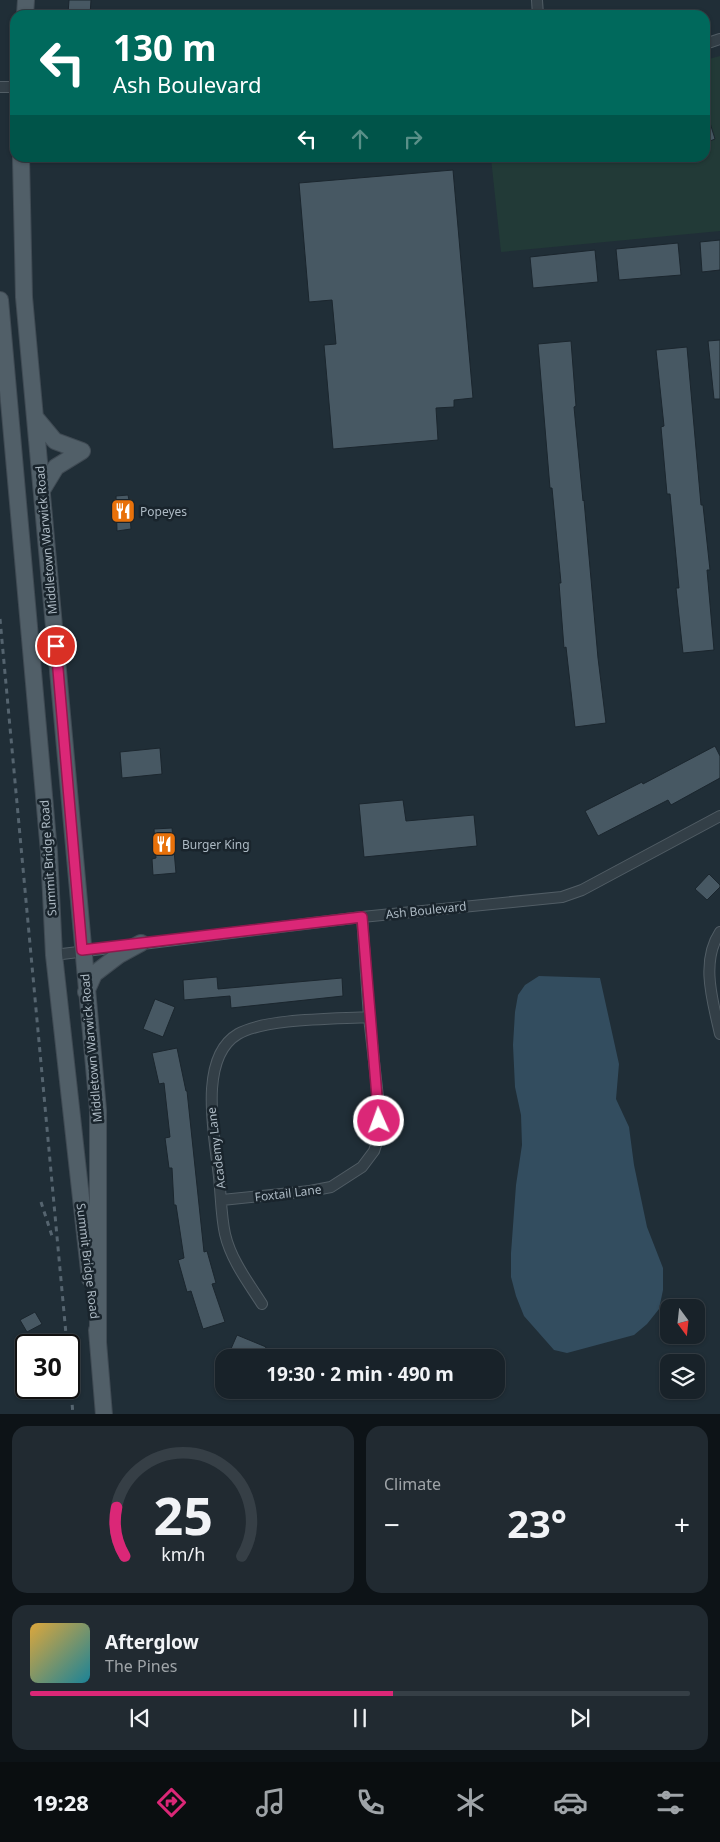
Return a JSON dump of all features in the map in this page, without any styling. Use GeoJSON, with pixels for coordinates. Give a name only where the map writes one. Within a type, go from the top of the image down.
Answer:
{"type":"FeatureCollection","features":[{"type":"Feature","properties":{"kind":"main road","name":"Middletown Warwick Road"},"geometry":{"type":"LineString","coordinates":[[21,162],[24,297],[98,1110],[98,1341]]}},
{"type":"Feature","properties":{"kind":"main road","name":"Summit Bridge Road"},"geometry":{"type":"LineString","coordinates":[[0,300],[49,852],[54,955],[83,1230],[98,1341],[104,1414]]}},
{"type":"Feature","properties":{"kind":"main road"},"geometry":{"type":"LineString","coordinates":[[35,417],[55,441],[82,451],[56,467],[42,490]]}},
{"type":"Feature","properties":{"kind":"main road"},"geometry":{"type":"LineString","coordinates":[[86,992],[94,974],[119,955],[142,943]]}},
{"type":"Feature","properties":{"kind":"street","name":"Ash Boulevard"},"geometry":{"type":"LineString","coordinates":[[54,955],[82,950],[362,917],[562,897],[582,890],[720,816]]}},
{"type":"Feature","properties":{"kind":"street","name":"Foxtail Lane"},"geometry":{"type":"LineString","coordinates":[[222,1200],[310,1191],[331,1186],[362,1167],[374,1151],[379,1136],[379,1106],[369,1017],[362,917]]}},
{"type":"Feature","properties":{"kind":"street"},"geometry":{"type":"LineString","coordinates":[[720,932],[714,940],[709,963],[712,996],[720,1034]]}},
{"type":"Feature","properties":{"kind":"street","name":"Academy Lane"},"geometry":{"type":"LineString","coordinates":[[262,1304],[236,1264],[225,1234],[210,1101],[215,1069],[224,1046],[238,1034],[267,1024],[369,1017]]}},
{"type":"Feature","properties":{"kind":"green space"},"geometry":{"type":"Polygon","coordinates":[[[720,56],[720,231],[501,252],[491,162],[710,162],[710,59],[720,56]]]}},
{"type":"Feature","properties":{"kind":"water"},"geometry":{"type":"Polygon","coordinates":[[[539,976],[600,978],[619,1064],[616,1099],[629,1127],[634,1165],[647,1227],[663,1268],[663,1290],[659,1309],[647,1324],[634,1335],[567,1353],[554,1350],[524,1316],[511,1277],[516,1185],[522,1145],[521,1115],[515,1087],[513,1045],[518,995],[525,985],[539,976]]]}},
{"type":"Feature","properties":{"kind":"building"},"geometry":{"type":"Polygon","coordinates":[[[69,0],[91,0],[90,10],[68,10],[69,0]]]}},
{"type":"Feature","properties":{"kind":"building"},"geometry":{"type":"Polygon","coordinates":[[[710,123],[715,139],[710,141],[710,123]]]}},
{"type":"Feature","properties":{"kind":"building"},"geometry":{"type":"Polygon","coordinates":[[[453,170],[473,398],[454,400],[454,407],[436,408],[438,440],[333,449],[324,345],[336,344],[332,300],[309,302],[299,183],[453,170]]]}},
{"type":"Feature","properties":{"kind":"building"},"geometry":{"type":"Polygon","coordinates":[[[720,240],[720,270],[702,272],[700,242],[720,240]]]}},
{"type":"Feature","properties":{"kind":"building"},"geometry":{"type":"Polygon","coordinates":[[[678,243],[681,275],[619,280],[616,249],[678,243]]]}},
{"type":"Feature","properties":{"kind":"building"},"geometry":{"type":"Polygon","coordinates":[[[595,250],[598,282],[533,288],[530,257],[595,250]]]}},
{"type":"Feature","properties":{"kind":"building"},"geometry":{"type":"Polygon","coordinates":[[[720,340],[720,399],[714,399],[708,341],[720,340]]]}},
{"type":"Feature","properties":{"kind":"building"},"geometry":{"type":"Polygon","coordinates":[[[571,341],[576,406],[574,407],[606,723],[575,727],[566,647],[564,648],[559,583],[561,583],[552,488],[550,488],[538,344],[571,341]]]}},
{"type":"Feature","properties":{"kind":"building"},"geometry":{"type":"Polygon","coordinates":[[[687,347],[701,505],[703,505],[710,570],[707,570],[714,650],[683,653],[676,588],[679,588],[670,494],[667,494],[661,427],[664,426],[656,350],[687,347]]]}},
{"type":"Feature","properties":{"kind":"building","name":"Popeyes"},"geometry":{"type":"Polygon","coordinates":[[[128,495],[132,516],[130,516],[131,529],[117,531],[116,496],[128,495]]]}},
{"type":"Feature","properties":{"kind":"building"},"geometry":{"type":"Polygon","coordinates":[[[715,746],[720,756],[720,778],[671,805],[668,800],[598,836],[585,811],[642,782],[643,784],[715,746]]]}},
{"type":"Feature","properties":{"kind":"building"},"geometry":{"type":"Polygon","coordinates":[[[160,748],[162,774],[122,778],[120,752],[160,748]]]}},
{"type":"Feature","properties":{"kind":"building"},"geometry":{"type":"Polygon","coordinates":[[[403,800],[406,821],[474,815],[477,846],[364,857],[359,804],[403,800]]]}},
{"type":"Feature","properties":{"kind":"building","name":"Burger King"},"geometry":{"type":"Polygon","coordinates":[[[172,828],[176,873],[153,875],[152,859],[156,858],[154,829],[172,828]]]}},
{"type":"Feature","properties":{"kind":"building"},"geometry":{"type":"Polygon","coordinates":[[[709,874],[720,887],[707,900],[695,889],[709,874]]]}},
{"type":"Feature","properties":{"kind":"building"},"geometry":{"type":"Polygon","coordinates":[[[217,977],[218,989],[342,978],[343,996],[231,1008],[230,996],[184,1000],[183,980],[217,977]]]}},
{"type":"Feature","properties":{"kind":"building"},"geometry":{"type":"Polygon","coordinates":[[[155,999],[175,1007],[163,1037],[143,1029],[155,999]]]}},
{"type":"Feature","properties":{"kind":"building"},"geometry":{"type":"Polygon","coordinates":[[[177,1048],[187,1091],[204,1252],[207,1251],[216,1283],[212,1284],[225,1322],[203,1329],[191,1291],[187,1292],[178,1260],[184,1258],[176,1205],[174,1205],[172,1168],[169,1168],[165,1138],[170,1137],[164,1083],[159,1084],[152,1053],[177,1048]]]}},
{"type":"Feature","properties":{"kind":"building"},"geometry":{"type":"Polygon","coordinates":[[[35,1312],[42,1324],[27,1332],[20,1320],[35,1312]]]}},
{"type":"Feature","properties":{"kind":"building"},"geometry":{"type":"Polygon","coordinates":[[[237,1335],[266,1347],[265,1349],[231,1349],[237,1335]]]}},
{"type":"Feature","properties":{"kind":"railway"},"geometry":{"type":"LineString","coordinates":[[0,619],[66,1334]]}},
{"type":"Feature","properties":{"kind":"railway"},"geometry":{"type":"LineString","coordinates":[[41,1202],[52,1236]]}},
{"type":"Feature","properties":{"kind":"railway"},"geometry":{"type":"LineString","coordinates":[[72,1399],[73,1414]]}},
{"type":"Feature","properties":{"kind":"place","name":"Popeyes"},"geometry":{"type":"Point","coordinates":[123,511]}},
{"type":"Feature","properties":{"kind":"place","name":"Burger King"},"geometry":{"type":"Point","coordinates":[164,844]}},
{"type":"Feature","properties":{"kind":"route"},"geometry":{"type":"LineString","coordinates":[[56,646],[82,950],[362,917],[379,1121]]}}]}
